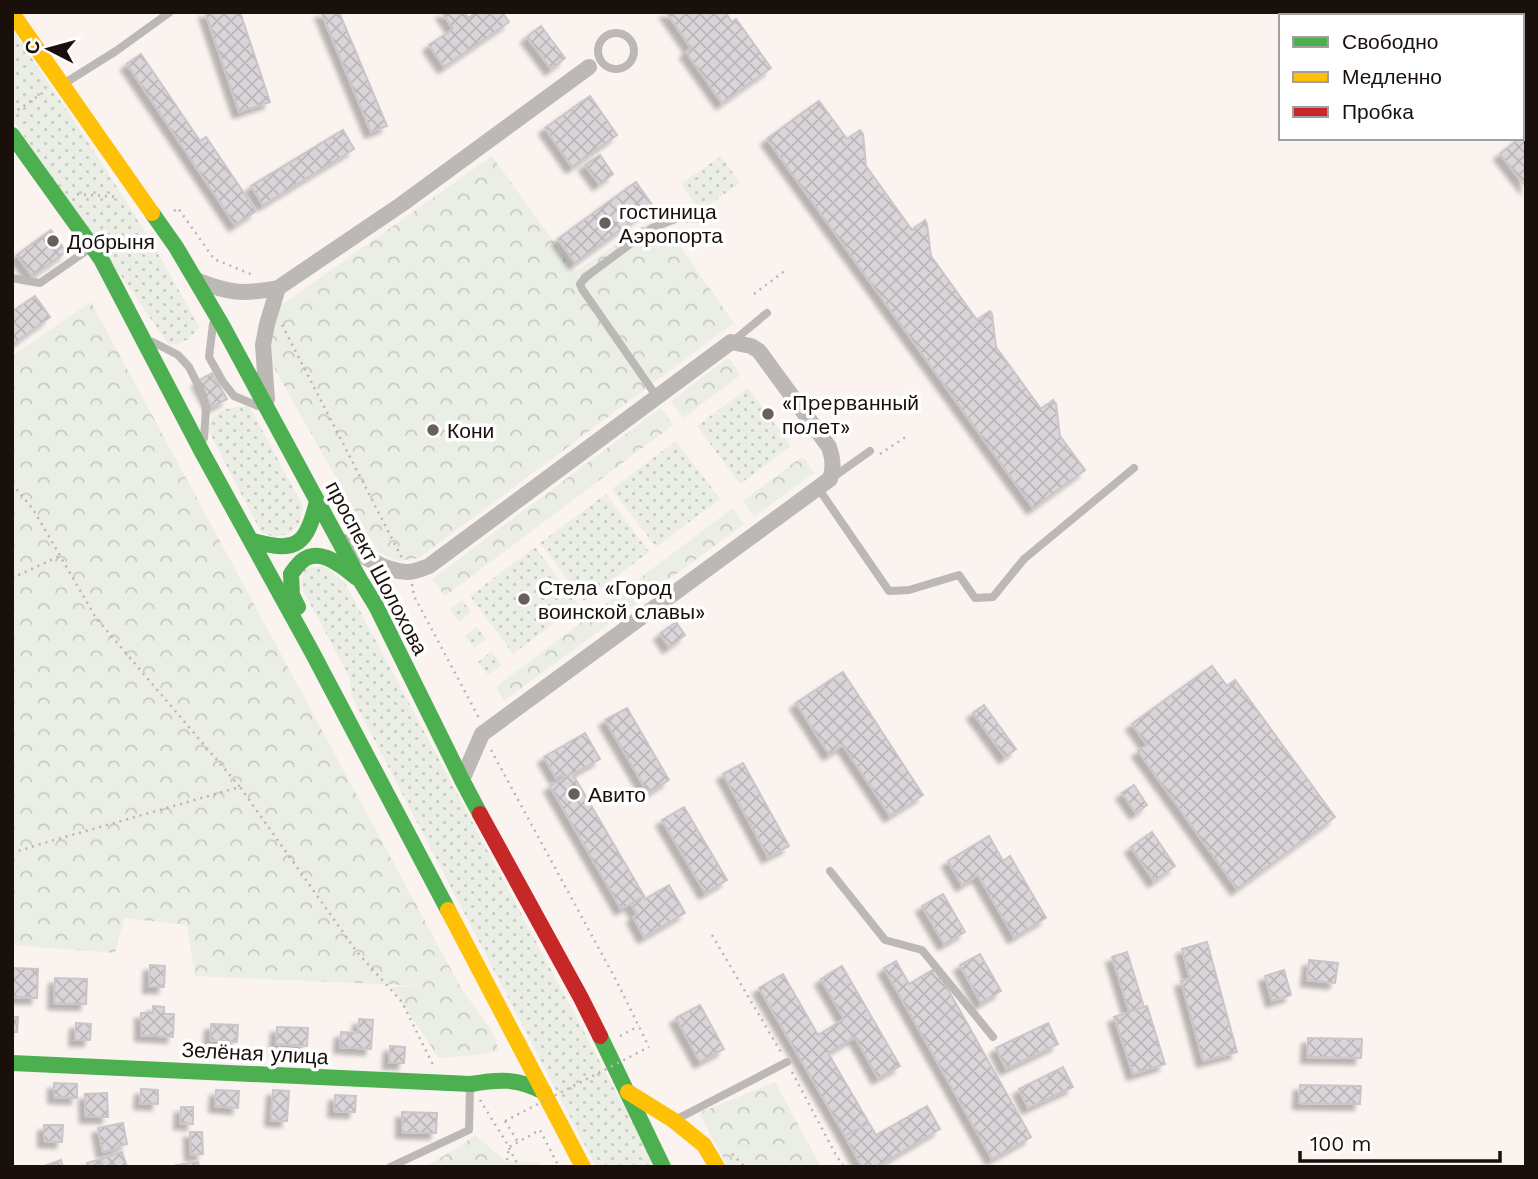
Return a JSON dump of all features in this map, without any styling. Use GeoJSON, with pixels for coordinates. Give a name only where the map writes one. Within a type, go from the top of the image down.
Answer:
{"type":"FeatureCollection","features":[{"type":"Feature","properties":{"kind":"main road","name":"проспект Шолохова"},"geometry":{"type":"LineString","coordinates":[[12,13],[176,247],[215,313],[376,606],[462,780],[581,998],[663,1167]]}},
{"type":"Feature","properties":{"kind":"main road"},"geometry":{"type":"LineString","coordinates":[[12,135],[101,258],[583,1167]]}},
{"type":"Feature","properties":{"kind":"main road"},"geometry":{"type":"LineString","coordinates":[[253,541],[270,547],[285,548],[298,544],[308,534],[314,520],[317,501]]}},
{"type":"Feature","properties":{"kind":"main road"},"geometry":{"type":"LineString","coordinates":[[312,652],[312,636],[292,595],[291,574],[303,559],[317,556],[335,561],[360,580]]}},
{"type":"Feature","properties":{"kind":"main road"},"geometry":{"type":"LineString","coordinates":[[496,1080],[509,1070],[513,1063],[514,1035]]}},
{"type":"Feature","properties":{"kind":"main road","name":"Зелёная улица"},"geometry":{"type":"LineString","coordinates":[[12,1063],[471,1084],[496,1080],[529,1084],[544,1092]]}},
{"type":"Feature","properties":{"kind":"main road"},"geometry":{"type":"LineString","coordinates":[[626,1091],[673,1120],[704,1145],[717,1167]]}},
{"type":"Feature","properties":{"kind":"street"},"geometry":{"type":"LineString","coordinates":[[195,280],[240,293],[271,289],[402,204],[594,63]]}},
{"type":"Feature","properties":{"kind":"street"},"geometry":{"type":"LineString","coordinates":[[268,409],[263,345],[272,306],[271,289]]}},
{"type":"Feature","properties":{"kind":"street"},"geometry":{"type":"LineString","coordinates":[[335,533],[357,553],[386,567],[409,572],[429,566],[731,342],[751,346],[760,351],[829,447],[833,470],[824,484],[482,734],[462,780]]}},
{"type":"Feature","properties":{"kind":"lane"},"geometry":{"type":"LineString","coordinates":[[61,83],[116,51],[170,12]]}},
{"type":"Feature","properties":{"kind":"lane"},"geometry":{"type":"LineString","coordinates":[[618,32],[633,43],[631,62],[623,68],[614,69],[594,63],[601,40],[608,34],[618,32]]}},
{"type":"Feature","properties":{"kind":"lane"},"geometry":{"type":"LineString","coordinates":[[657,397],[580,284],[652,228],[678,218],[701,219]]}},
{"type":"Feature","properties":{"kind":"lane"},"geometry":{"type":"LineString","coordinates":[[12,278],[40,283],[92,247]]}},
{"type":"Feature","properties":{"kind":"lane"},"geometry":{"type":"LineString","coordinates":[[215,313],[209,356],[223,382],[234,396],[268,409]]}},
{"type":"Feature","properties":{"kind":"lane"},"geometry":{"type":"LineString","coordinates":[[731,342],[767,313]]}},
{"type":"Feature","properties":{"kind":"lane"},"geometry":{"type":"LineString","coordinates":[[141,335],[178,355],[189,367],[202,393],[206,409],[202,452]]}},
{"type":"Feature","properties":{"kind":"lane"},"geometry":{"type":"LineString","coordinates":[[872,455],[824,484],[889,591],[909,590],[959,575],[975,598],[993,597],[1024,559],[1134,468]]}},
{"type":"Feature","properties":{"kind":"lane"},"geometry":{"type":"LineString","coordinates":[[830,871],[885,940],[922,950],[993,1037]]}},
{"type":"Feature","properties":{"kind":"lane"},"geometry":{"type":"LineString","coordinates":[[673,1120],[787,1062]]}},
{"type":"Feature","properties":{"kind":"lane"},"geometry":{"type":"LineString","coordinates":[[390,1167],[469,1130],[471,1084]]}},
{"type":"Feature","properties":{"kind":"path"},"geometry":{"type":"LineString","coordinates":[[12,114],[61,83]]}},
{"type":"Feature","properties":{"kind":"path"},"geometry":{"type":"LineString","coordinates":[[53,192],[142,199]]}},
{"type":"Feature","properties":{"kind":"path"},"geometry":{"type":"LineString","coordinates":[[178,208],[214,259],[255,276],[271,289]]}},
{"type":"Feature","properties":{"kind":"path"},"geometry":{"type":"LineString","coordinates":[[754,294],[786,270]]}},
{"type":"Feature","properties":{"kind":"path"},"geometry":{"type":"LineString","coordinates":[[272,306],[409,572],[414,596],[478,715],[482,734],[616,980],[649,1047],[505,1121],[518,1142]]}},
{"type":"Feature","properties":{"kind":"path"},"geometry":{"type":"LineString","coordinates":[[872,455],[907,436]]}},
{"type":"Feature","properties":{"kind":"path"},"geometry":{"type":"LineString","coordinates":[[12,484],[33,509],[96,618],[240,788],[357,952],[402,1002],[434,1067]]}},
{"type":"Feature","properties":{"kind":"path"},"geometry":{"type":"LineString","coordinates":[[12,578],[60,556]]}},
{"type":"Feature","properties":{"kind":"path"},"geometry":{"type":"LineString","coordinates":[[12,853],[240,788]]}},
{"type":"Feature","properties":{"kind":"path"},"geometry":{"type":"LineString","coordinates":[[712,935],[845,1167]]}},
{"type":"Feature","properties":{"kind":"path"},"geometry":{"type":"LineString","coordinates":[[471,1084],[519,1167]]}},
{"type":"Feature","properties":{"kind":"path"},"geometry":{"type":"LineString","coordinates":[[509,1147],[540,1130],[559,1167]]}},
{"type":"Feature","properties":{"kind":"path"},"geometry":{"type":"LineString","coordinates":[[506,1167],[509,1147]]}},
{"type":"Feature","properties":{"kind":"green space"},"geometry":{"type":"Polygon","coordinates":[[[12,29],[110,175],[178,288],[199,327],[186,340],[169,345],[12,119],[12,29]]]}},
{"type":"Feature","properties":{"kind":"green space"},"geometry":{"type":"Polygon","coordinates":[[[492,156],[575,272],[658,216],[734,323],[419,558],[398,561],[378,552],[272,364],[267,342],[275,315],[283,304],[492,156]]]}},
{"type":"Feature","properties":{"kind":"green space"},"geometry":{"type":"Polygon","coordinates":[[[721,156],[740,183],[700,211],[681,184],[721,156]]]}},
{"type":"Feature","properties":{"kind":"green space"},"geometry":{"type":"Polygon","coordinates":[[[91,302],[461,988],[492,1031],[499,1051],[439,1058],[391,987],[425,986],[195,976],[187,925],[124,918],[115,953],[12,945],[12,356],[91,302]]]}},
{"type":"Feature","properties":{"kind":"green space"},"geometry":{"type":"Polygon","coordinates":[[[728,358],[740,373],[739,376],[683,418],[671,401],[728,358]]]}},
{"type":"Feature","properties":{"kind":"green space"},"geometry":{"type":"Polygon","coordinates":[[[748,388],[791,446],[740,484],[697,426],[748,388]]]}},
{"type":"Feature","properties":{"kind":"green space"},"geometry":{"type":"Polygon","coordinates":[[[249,406],[303,506],[299,525],[288,534],[274,537],[261,532],[207,428],[223,410],[249,406]]]}},
{"type":"Feature","properties":{"kind":"green space"},"geometry":{"type":"Polygon","coordinates":[[[661,408],[673,425],[445,596],[432,579],[661,408]]]}},
{"type":"Feature","properties":{"kind":"green space"},"geometry":{"type":"Polygon","coordinates":[[[676,441],[720,499],[656,547],[612,489],[676,441]]]}},
{"type":"Feature","properties":{"kind":"green space"},"geometry":{"type":"Polygon","coordinates":[[[800,458],[805,459],[814,473],[754,517],[743,501],[800,458]]]}},
{"type":"Feature","properties":{"kind":"green space"},"geometry":{"type":"Polygon","coordinates":[[[606,494],[649,552],[583,601],[540,543],[606,494]]]}},
{"type":"Feature","properties":{"kind":"green space"},"geometry":{"type":"Polygon","coordinates":[[[733,508],[744,524],[504,701],[496,687],[498,685],[733,508]]]}},
{"type":"Feature","properties":{"kind":"green space"},"geometry":{"type":"Polygon","coordinates":[[[535,547],[578,605],[513,654],[470,596],[535,547]]]}},
{"type":"Feature","properties":{"kind":"green space"},"geometry":{"type":"Polygon","coordinates":[[[323,566],[345,583],[656,1167],[596,1167],[351,695],[350,678],[301,587],[304,569],[323,566]]]}},
{"type":"Feature","properties":{"kind":"green space"},"geometry":{"type":"Polygon","coordinates":[[[462,600],[471,612],[459,621],[450,609],[462,600]]]}},
{"type":"Feature","properties":{"kind":"green space"},"geometry":{"type":"Polygon","coordinates":[[[477,627],[486,639],[474,648],[465,636],[477,627]]]}},
{"type":"Feature","properties":{"kind":"green space"},"geometry":{"type":"Polygon","coordinates":[[[492,651],[502,665],[488,675],[478,662],[492,651]]]}},
{"type":"Feature","properties":{"kind":"green space"},"geometry":{"type":"Polygon","coordinates":[[[775,1082],[821,1167],[728,1167],[699,1113],[775,1082]]]}},
{"type":"Feature","properties":{"kind":"green space"},"geometry":{"type":"Polygon","coordinates":[[[475,1135],[505,1161],[541,1163],[542,1167],[424,1167],[475,1135]]]}},
{"type":"Feature","properties":{"kind":"building"},"geometry":{"type":"Polygon","coordinates":[[[205,12],[240,12],[270,102],[239,112],[205,12]]]}},
{"type":"Feature","properties":{"kind":"building"},"geometry":{"type":"Polygon","coordinates":[[[321,12],[339,12],[387,126],[371,132],[321,12]]]}},
{"type":"Feature","properties":{"kind":"building"},"geometry":{"type":"Polygon","coordinates":[[[442,12],[465,12],[468,18],[477,12],[502,12],[509,22],[444,67],[429,45],[453,29],[442,12]]]}},
{"type":"Feature","properties":{"kind":"building"},"geometry":{"type":"Polygon","coordinates":[[[666,12],[725,12],[732,22],[736,19],[771,68],[722,103],[686,52],[691,48],[666,12]]]}},
{"type":"Feature","properties":{"kind":"building"},"geometry":{"type":"Polygon","coordinates":[[[1526,12],[1524,50],[1524,14],[1521,14],[1526,12]]]}},
{"type":"Feature","properties":{"kind":"building"},"geometry":{"type":"Polygon","coordinates":[[[541,26],[565,58],[551,69],[527,37],[541,26]]]}},
{"type":"Feature","properties":{"kind":"building"},"geometry":{"type":"Polygon","coordinates":[[[141,54],[200,141],[206,137],[256,211],[235,225],[127,64],[141,54]]]}},
{"type":"Feature","properties":{"kind":"building"},"geometry":{"type":"Polygon","coordinates":[[[590,96],[617,135],[572,167],[545,128],[590,96]]]}},
{"type":"Feature","properties":{"kind":"building"},"geometry":{"type":"Polygon","coordinates":[[[819,101],[847,139],[860,130],[863,134],[866,166],[912,230],[925,220],[931,256],[977,320],[990,311],[996,347],[1041,409],[1053,400],[1056,404],[1060,436],[1085,470],[1033,508],[767,139],[819,101]]]}},
{"type":"Feature","properties":{"kind":"building"},"geometry":{"type":"Polygon","coordinates":[[[343,130],[354,149],[263,205],[251,186],[343,130]]]}},
{"type":"Feature","properties":{"kind":"building"},"geometry":{"type":"Polygon","coordinates":[[[1526,133],[1526,187],[1500,154],[1518,140],[1524,140],[1526,133]]]}},
{"type":"Feature","properties":{"kind":"building"},"geometry":{"type":"Polygon","coordinates":[[[600,155],[613,174],[599,184],[585,165],[600,155]]]}},
{"type":"Feature","properties":{"kind":"building","name":"гостиница Аэропорта"},"geometry":{"type":"Polygon","coordinates":[[[636,182],[653,206],[575,263],[558,239],[636,182]]]}},
{"type":"Feature","properties":{"kind":"building"},"geometry":{"type":"Polygon","coordinates":[[[51,230],[66,252],[32,276],[17,255],[51,230]]]}},
{"type":"Feature","properties":{"kind":"building"},"geometry":{"type":"Polygon","coordinates":[[[35,296],[50,317],[12,345],[12,312],[35,296]]]}},
{"type":"Feature","properties":{"kind":"building"},"geometry":{"type":"Polygon","coordinates":[[[212,373],[227,399],[212,407],[198,381],[212,373]]]}},
{"type":"Feature","properties":{"kind":"building"},"geometry":{"type":"Polygon","coordinates":[[[676,622],[685,635],[669,647],[660,634],[676,622]]]}},
{"type":"Feature","properties":{"kind":"building"},"geometry":{"type":"Polygon","coordinates":[[[1212,666],[1227,686],[1235,680],[1335,817],[1237,889],[1138,751],[1147,745],[1132,724],[1212,666]]]}},
{"type":"Feature","properties":{"kind":"building"},"geometry":{"type":"Polygon","coordinates":[[[843,672],[923,795],[890,816],[843,745],[829,754],[796,703],[843,672]]]}},
{"type":"Feature","properties":{"kind":"building"},"geometry":{"type":"Polygon","coordinates":[[[984,705],[1016,749],[1005,757],[973,713],[984,705]]]}},
{"type":"Feature","properties":{"kind":"building"},"geometry":{"type":"Polygon","coordinates":[[[627,708],[669,780],[648,793],[605,720],[627,708]]]}},
{"type":"Feature","properties":{"kind":"building"},"geometry":{"type":"Polygon","coordinates":[[[585,733],[600,759],[573,774],[556,778],[544,757],[585,733]]]}},
{"type":"Feature","properties":{"kind":"building"},"geometry":{"type":"Polygon","coordinates":[[[743,763],[789,846],[768,857],[723,774],[743,763]]]}},
{"type":"Feature","properties":{"kind":"building"},"geometry":{"type":"Polygon","coordinates":[[[572,773],[644,896],[621,909],[550,786],[572,773]]]}},
{"type":"Feature","properties":{"kind":"building"},"geometry":{"type":"Polygon","coordinates":[[[1134,785],[1147,805],[1136,813],[1122,793],[1134,785]]]}},
{"type":"Feature","properties":{"kind":"building"},"geometry":{"type":"Polygon","coordinates":[[[684,807],[727,880],[705,893],[662,820],[684,807]]]}},
{"type":"Feature","properties":{"kind":"building"},"geometry":{"type":"Polygon","coordinates":[[[1152,832],[1175,866],[1154,881],[1131,847],[1152,832]]]}},
{"type":"Feature","properties":{"kind":"building"},"geometry":{"type":"Polygon","coordinates":[[[989,836],[1003,861],[1010,856],[1046,918],[1014,937],[978,875],[962,885],[948,861],[989,836]]]}},
{"type":"Feature","properties":{"kind":"building"},"geometry":{"type":"Polygon","coordinates":[[[669,885],[685,913],[644,937],[633,917],[637,914],[631,904],[669,885]]]}},
{"type":"Feature","properties":{"kind":"building"},"geometry":{"type":"Polygon","coordinates":[[[943,894],[965,932],[944,944],[922,906],[943,894]]]}},
{"type":"Feature","properties":{"kind":"building"},"geometry":{"type":"Polygon","coordinates":[[[1207,942],[1237,1052],[1203,1061],[1181,981],[1190,979],[1182,949],[1207,942]]]}},
{"type":"Feature","properties":{"kind":"building"},"geometry":{"type":"Polygon","coordinates":[[[1127,952],[1144,1007],[1129,1011],[1112,957],[1127,952]]]}},
{"type":"Feature","properties":{"kind":"building"},"geometry":{"type":"Polygon","coordinates":[[[980,954],[1001,991],[981,1003],[960,965],[980,954]]]}},
{"type":"Feature","properties":{"kind":"building"},"geometry":{"type":"Polygon","coordinates":[[[1309,960],[1338,963],[1335,983],[1307,980],[1309,960]]]}},
{"type":"Feature","properties":{"kind":"building"},"geometry":{"type":"Polygon","coordinates":[[[896,961],[909,984],[936,968],[1031,1137],[992,1159],[884,968],[896,961]]]}},
{"type":"Feature","properties":{"kind":"building"},"geometry":{"type":"Polygon","coordinates":[[[150,965],[165,966],[164,987],[149,987],[150,965]]]}},
{"type":"Feature","properties":{"kind":"building"},"geometry":{"type":"Polygon","coordinates":[[[842,966],[900,1066],[878,1078],[855,1037],[828,1053],[869,1123],[845,1136],[759,988],[783,974],[818,1035],[844,1019],[821,979],[842,966]]]}},
{"type":"Feature","properties":{"kind":"building"},"geometry":{"type":"Polygon","coordinates":[[[12,968],[38,969],[37,998],[12,997],[12,968]]]}},
{"type":"Feature","properties":{"kind":"building"},"geometry":{"type":"Polygon","coordinates":[[[1284,970],[1291,995],[1272,1001],[1265,976],[1284,970]]]}},
{"type":"Feature","properties":{"kind":"building"},"geometry":{"type":"Polygon","coordinates":[[[55,978],[87,979],[86,1004],[54,1003],[55,978]]]}},
{"type":"Feature","properties":{"kind":"building"},"geometry":{"type":"Polygon","coordinates":[[[700,1005],[724,1049],[700,1062],[676,1018],[700,1005]]]}},
{"type":"Feature","properties":{"kind":"building"},"geometry":{"type":"Polygon","coordinates":[[[153,1006],[164,1007],[164,1014],[174,1014],[173,1037],[141,1035],[141,1013],[153,1013],[153,1006]]]}},
{"type":"Feature","properties":{"kind":"building"},"geometry":{"type":"Polygon","coordinates":[[[1147,1006],[1165,1064],[1133,1074],[1114,1017],[1147,1006]]]}},
{"type":"Feature","properties":{"kind":"building"},"geometry":{"type":"Polygon","coordinates":[[[12,1017],[18,1017],[17,1032],[12,1032],[12,1017]]]}},
{"type":"Feature","properties":{"kind":"building"},"geometry":{"type":"Polygon","coordinates":[[[359,1019],[373,1020],[371,1049],[340,1047],[341,1032],[358,1033],[359,1019]]]}},
{"type":"Feature","properties":{"kind":"building"},"geometry":{"type":"Polygon","coordinates":[[[76,1023],[91,1024],[90,1040],[75,1040],[76,1023]]]}},
{"type":"Feature","properties":{"kind":"building"},"geometry":{"type":"Polygon","coordinates":[[[1048,1023],[1058,1044],[1006,1069],[996,1048],[1048,1023]]]}},
{"type":"Feature","properties":{"kind":"building"},"geometry":{"type":"Polygon","coordinates":[[[211,1024],[238,1025],[237,1042],[210,1040],[211,1024]]]}},
{"type":"Feature","properties":{"kind":"building"},"geometry":{"type":"Polygon","coordinates":[[[277,1027],[308,1028],[307,1046],[276,1044],[277,1027]]]}},
{"type":"Feature","properties":{"kind":"building"},"geometry":{"type":"Polygon","coordinates":[[[1308,1038],[1362,1039],[1361,1058],[1307,1057],[1308,1038]]]}},
{"type":"Feature","properties":{"kind":"building"},"geometry":{"type":"Polygon","coordinates":[[[390,1046],[405,1047],[404,1063],[389,1063],[390,1046]]]}},
{"type":"Feature","properties":{"kind":"building"},"geometry":{"type":"Polygon","coordinates":[[[1063,1067],[1073,1087],[1028,1108],[1019,1089],[1063,1067]]]}},
{"type":"Feature","properties":{"kind":"building"},"geometry":{"type":"Polygon","coordinates":[[[54,1083],[77,1084],[77,1098],[54,1097],[54,1083]]]}},
{"type":"Feature","properties":{"kind":"building"},"geometry":{"type":"Polygon","coordinates":[[[1300,1085],[1361,1086],[1360,1104],[1299,1103],[1300,1085]]]}},
{"type":"Feature","properties":{"kind":"building"},"geometry":{"type":"Polygon","coordinates":[[[141,1089],[158,1090],[158,1104],[140,1103],[141,1089]]]}},
{"type":"Feature","properties":{"kind":"building"},"geometry":{"type":"Polygon","coordinates":[[[216,1090],[239,1091],[238,1108],[215,1106],[216,1090]]]}},
{"type":"Feature","properties":{"kind":"building"},"geometry":{"type":"Polygon","coordinates":[[[273,1090],[289,1091],[287,1121],[271,1120],[273,1090]]]}},
{"type":"Feature","properties":{"kind":"building"},"geometry":{"type":"Polygon","coordinates":[[[107,1093],[108,1117],[86,1117],[85,1094],[107,1093]]]}},
{"type":"Feature","properties":{"kind":"building"},"geometry":{"type":"Polygon","coordinates":[[[335,1095],[356,1096],[355,1112],[334,1111],[335,1095]]]}},
{"type":"Feature","properties":{"kind":"building"},"geometry":{"type":"Polygon","coordinates":[[[927,1106],[940,1129],[876,1167],[862,1167],[845,1136],[869,1123],[876,1135],[927,1106]]]}},
{"type":"Feature","properties":{"kind":"building"},"geometry":{"type":"Polygon","coordinates":[[[181,1107],[193,1107],[193,1124],[180,1123],[181,1107]]]}},
{"type":"Feature","properties":{"kind":"building"},"geometry":{"type":"Polygon","coordinates":[[[402,1112],[437,1113],[436,1133],[402,1132],[402,1112]]]}},
{"type":"Feature","properties":{"kind":"building"},"geometry":{"type":"Polygon","coordinates":[[[123,1123],[127,1144],[103,1152],[98,1128],[123,1123]]]}},
{"type":"Feature","properties":{"kind":"building"},"geometry":{"type":"Polygon","coordinates":[[[44,1125],[63,1125],[62,1142],[44,1141],[44,1125]]]}},
{"type":"Feature","properties":{"kind":"building"},"geometry":{"type":"Polygon","coordinates":[[[190,1132],[202,1132],[203,1154],[191,1155],[190,1132]]]}},
{"type":"Feature","properties":{"kind":"building"},"geometry":{"type":"Polygon","coordinates":[[[122,1152],[127,1167],[103,1167],[101,1159],[122,1152]]]}},
{"type":"Feature","properties":{"kind":"building"},"geometry":{"type":"Polygon","coordinates":[[[101,1159],[103,1167],[88,1167],[87,1163],[101,1159]]]}},
{"type":"Feature","properties":{"kind":"building"},"geometry":{"type":"Polygon","coordinates":[[[61,1160],[63,1167],[41,1167],[61,1160]]]}},
{"type":"Feature","properties":{"kind":"building"},"geometry":{"type":"Polygon","coordinates":[[[198,1162],[199,1167],[176,1167],[176,1165],[198,1162]]]}},
{"type":"Feature","properties":{"kind":"traffic: fast"},"geometry":{"type":"LineString","coordinates":[[12,135],[101,259],[448,910]]}},
{"type":"Feature","properties":{"kind":"traffic: fast"},"geometry":{"type":"LineString","coordinates":[[152,213],[176,247],[222,325],[376,606],[480,814]]}},
{"type":"Feature","properties":{"kind":"traffic: fast"},"geometry":{"type":"LineString","coordinates":[[253,541],[280,546],[298,542],[309,527],[317,501]]}},
{"type":"Feature","properties":{"kind":"traffic: fast"},"geometry":{"type":"LineString","coordinates":[[298,607],[292,595],[291,574],[309,557],[331,560],[357,578]]}},
{"type":"Feature","properties":{"kind":"traffic: fast"},"geometry":{"type":"LineString","coordinates":[[600,1036],[663,1167]]}},
{"type":"Feature","properties":{"kind":"traffic: fast"},"geometry":{"type":"LineString","coordinates":[[12,1063],[471,1084],[508,1081],[526,1084],[544,1092]]}},
{"type":"Feature","properties":{"kind":"traffic: slow"},"geometry":{"type":"LineString","coordinates":[[12,13],[152,213]]}},
{"type":"Feature","properties":{"kind":"traffic: slow"},"geometry":{"type":"LineString","coordinates":[[448,910],[583,1167]]}},
{"type":"Feature","properties":{"kind":"traffic: slow"},"geometry":{"type":"LineString","coordinates":[[628,1092],[673,1120],[704,1145],[717,1167]]}},
{"type":"Feature","properties":{"kind":"traffic: jam"},"geometry":{"type":"LineString","coordinates":[[480,814],[600,1036]]}},
{"type":"Feature","properties":{"kind":"place","name":"гостиница Аэропорта"},"geometry":{"type":"Point","coordinates":[605,223]}},
{"type":"Feature","properties":{"kind":"place","name":"Добрыня"},"geometry":{"type":"Point","coordinates":[53,241]}},
{"type":"Feature","properties":{"kind":"place","name":"«Пpepвaнный пoлeт»"},"geometry":{"type":"Point","coordinates":[768,414]}},
{"type":"Feature","properties":{"kind":"place","name":"Кони"},"geometry":{"type":"Point","coordinates":[433,430]}},
{"type":"Feature","properties":{"kind":"place","name":"Стела «Город воинской славы»"},"geometry":{"type":"Point","coordinates":[524,599]}},
{"type":"Feature","properties":{"kind":"place","name":"Авито"},"geometry":{"type":"Point","coordinates":[574,794]}}]}
